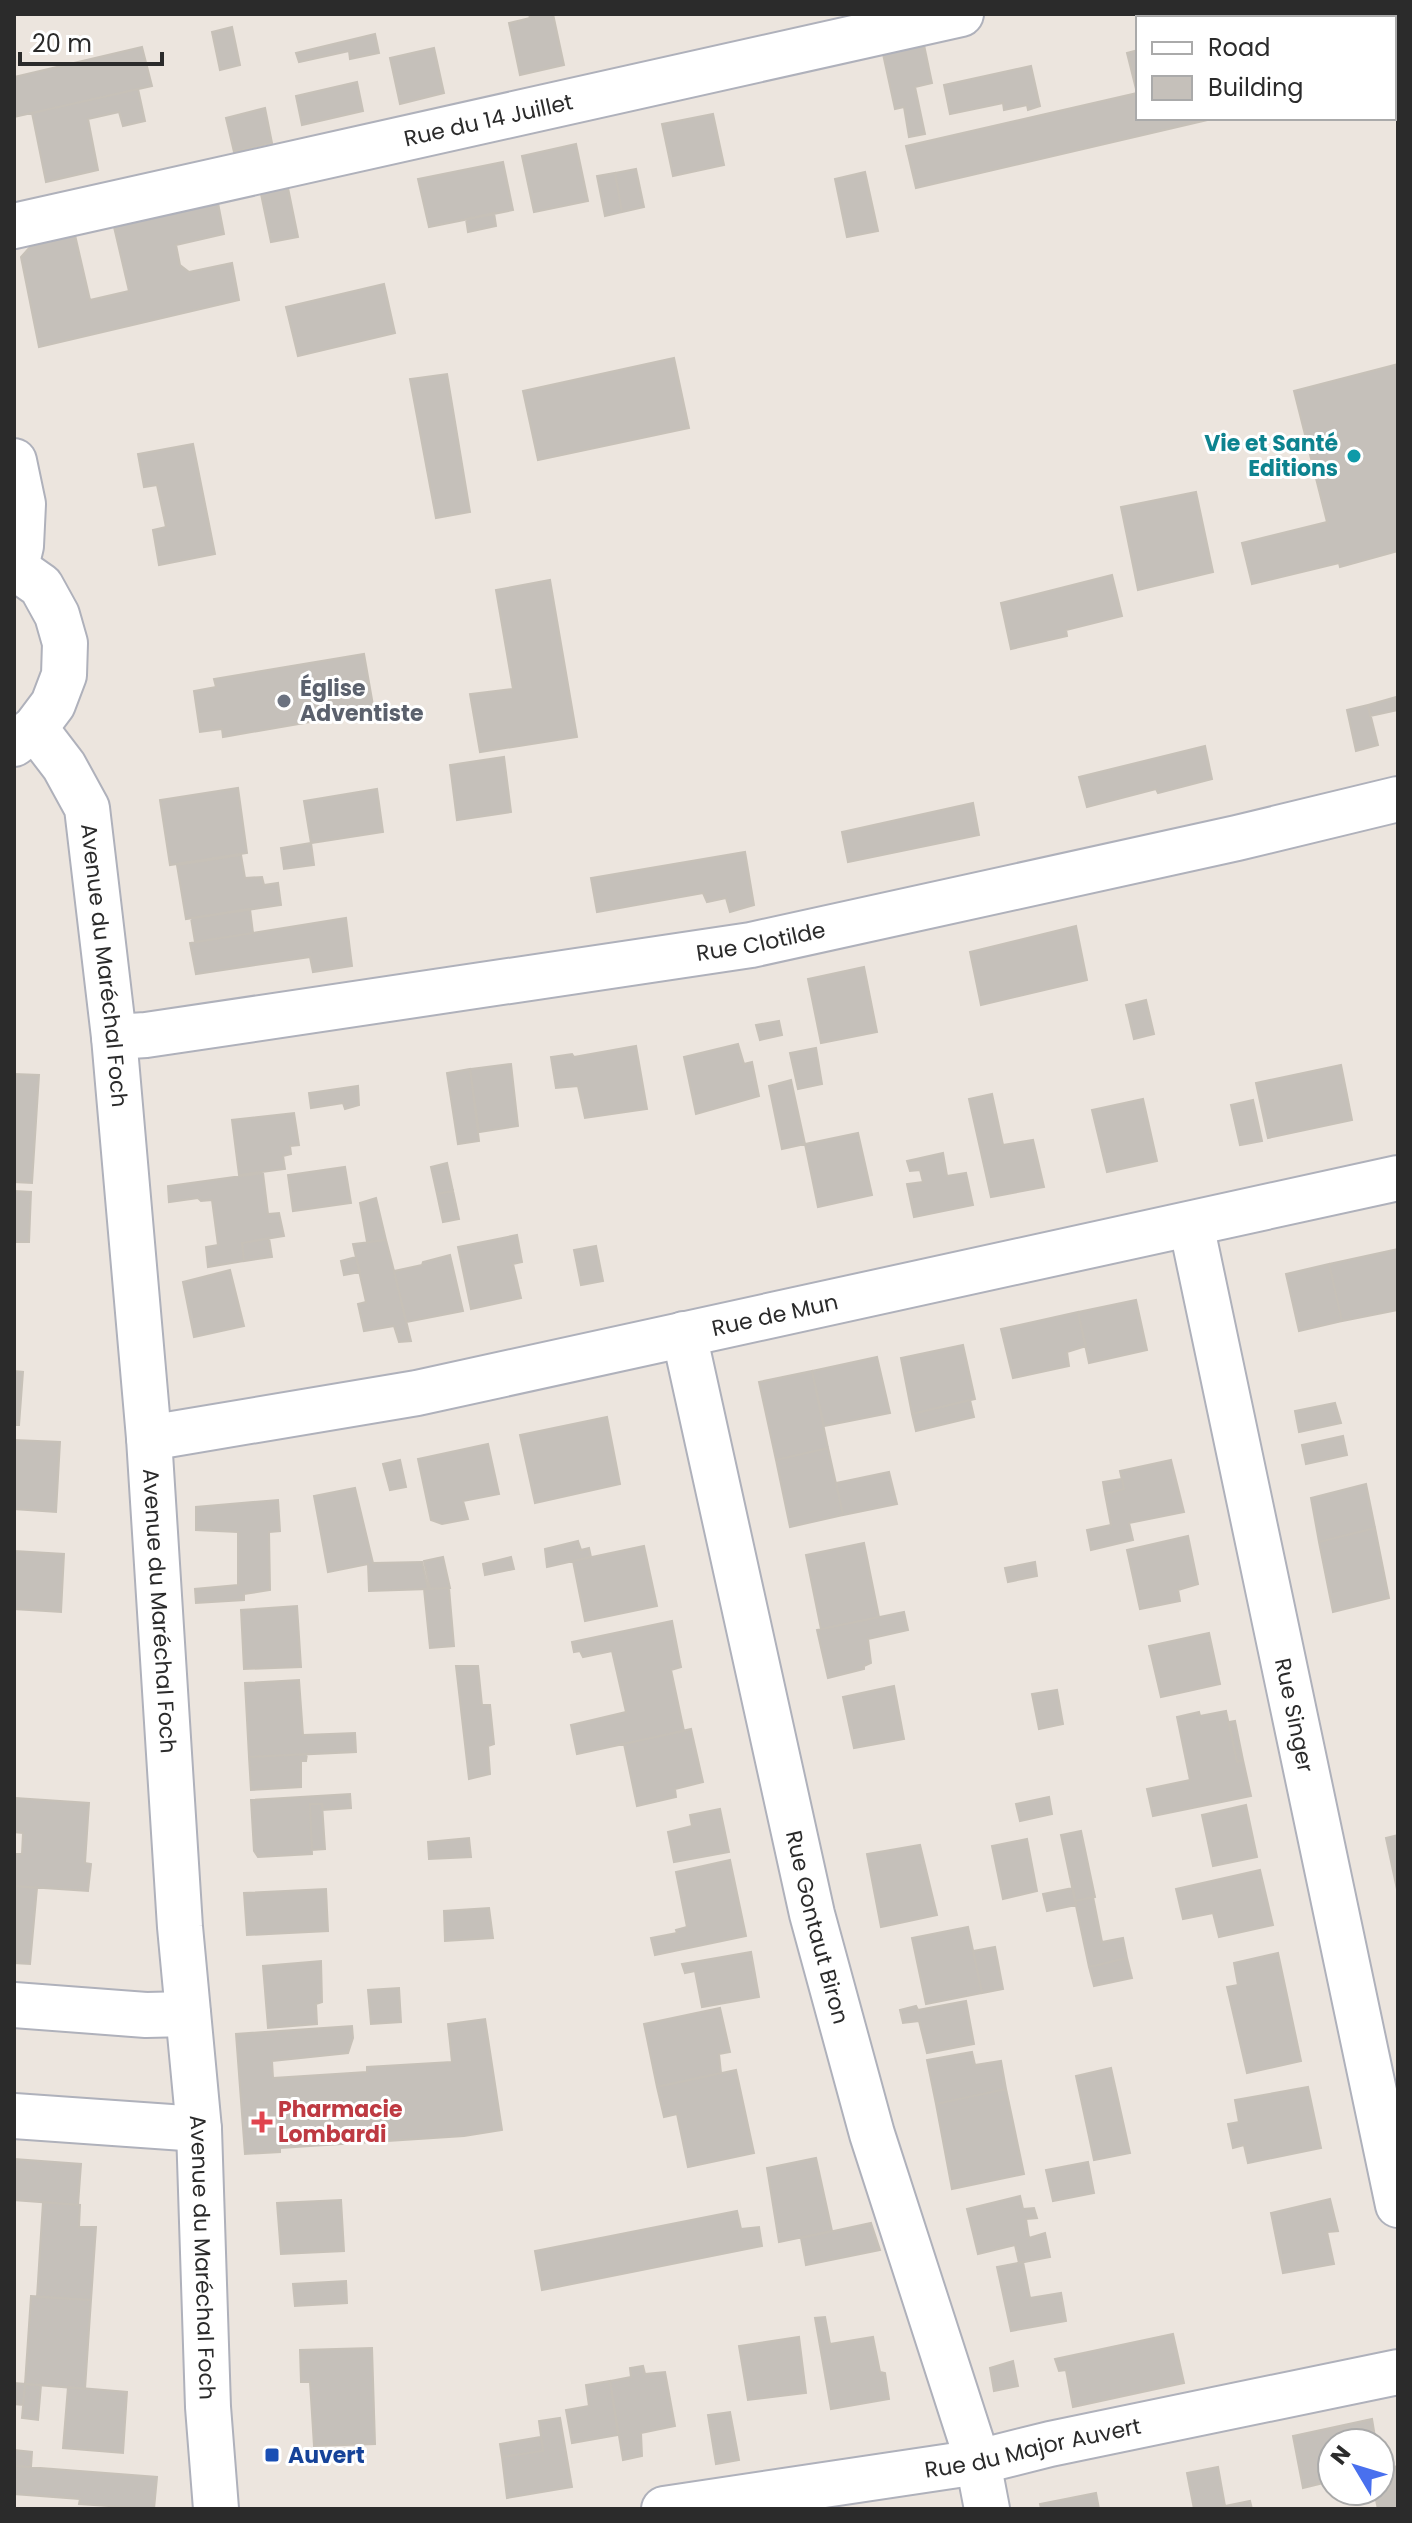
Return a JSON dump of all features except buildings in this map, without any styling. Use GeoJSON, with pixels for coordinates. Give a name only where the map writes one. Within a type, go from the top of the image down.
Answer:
{"type":"FeatureCollection","features":[{"type":"Feature","properties":{"kind":"street","name":"Rue du 14 Juillet"},"geometry":{"type":"LineString","coordinates":[[14,226],[961,14]]}},
{"type":"Feature","properties":{"kind":"street"},"geometry":{"type":"LineString","coordinates":[[14,461],[23,504],[21,546],[15,567],[41,586],[57,615],[65,643],[64,675],[53,704],[25,736]]}},
{"type":"Feature","properties":{"kind":"street","name":"Avenue du Maréchal Foch"},"geometry":{"type":"LineString","coordinates":[[25,736],[64,766],[87,808],[114,1037],[149,1438],[180,1927],[199,2129],[208,2407],[216,2509]]}},
{"type":"Feature","properties":{"kind":"street","name":"Rue Clotilde"},"geometry":{"type":"LineString","coordinates":[[114,1037],[161,1033],[751,945],[1237,838],[1398,799]]}},
{"type":"Feature","properties":{"kind":"street","name":"Rue de Mun"},"geometry":{"type":"LineString","coordinates":[[149,1438],[417,1393],[1398,1178]]}},
{"type":"Feature","properties":{"kind":"street","name":"Rue Singer"},"geometry":{"type":"LineString","coordinates":[[1191,1224],[1398,2205]]}},
{"type":"Feature","properties":{"kind":"street","name":"Rue Gontaut Biron"},"geometry":{"type":"LineString","coordinates":[[684,1334],[812,1914],[872,2134],[978,2462],[987,2509]]}},
{"type":"Feature","properties":{"kind":"street"},"geometry":{"type":"LineString","coordinates":[[14,2005],[146,2015],[188,2014]]}},
{"type":"Feature","properties":{"kind":"street"},"geometry":{"type":"LineString","coordinates":[[14,2116],[199,2129]]}},
{"type":"Feature","properties":{"kind":"street","name":"Rue du Major Auvert"},"geometry":{"type":"LineString","coordinates":[[664,2509],[978,2462],[1050,2444],[1398,2372]]}},
{"type":"Feature","properties":{"kind":"place","name":"Vie et Santé Editions"},"geometry":{"type":"Point","coordinates":[1354,456]}},
{"type":"Feature","properties":{"kind":"place","name":"Église Adventiste"},"geometry":{"type":"Point","coordinates":[284,701]}},
{"type":"Feature","properties":{"kind":"place","name":"Pharmacie Lombardi"},"geometry":{"type":"Point","coordinates":[262,2122]}},
{"type":"Feature","properties":{"kind":"place","name":"Auvert"},"geometry":{"type":"Point","coordinates":[272,2455]}}]}
